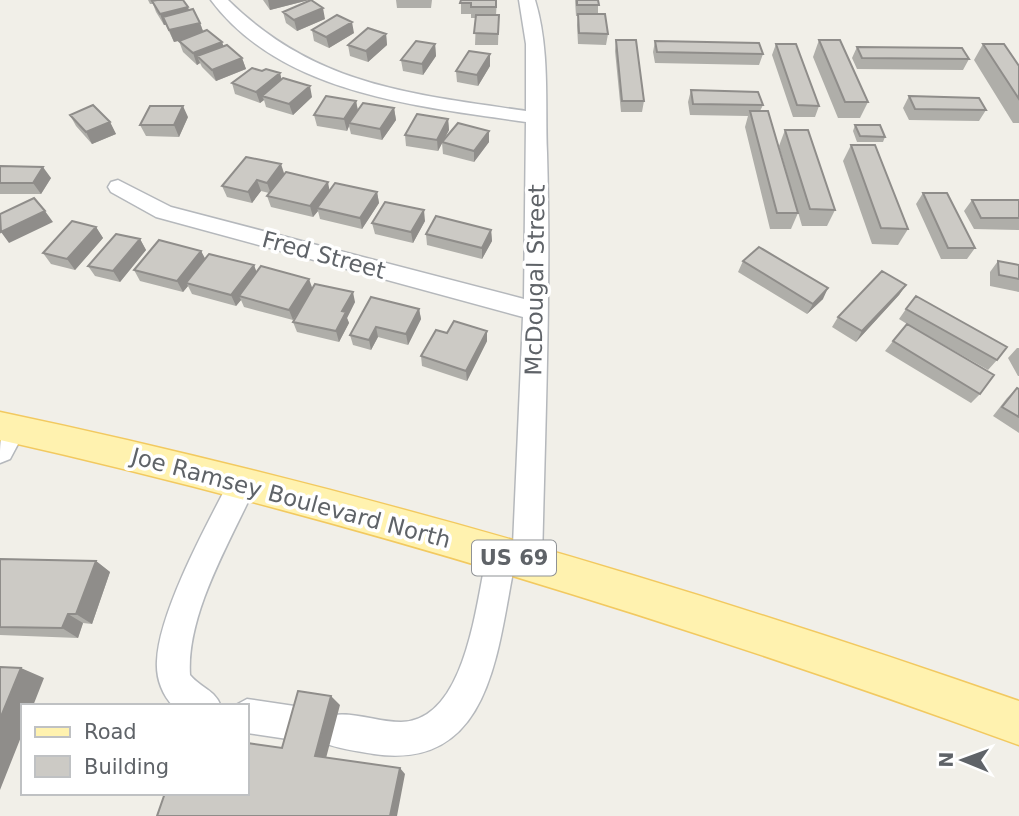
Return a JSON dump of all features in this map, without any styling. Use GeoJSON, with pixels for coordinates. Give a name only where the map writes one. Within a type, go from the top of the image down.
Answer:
{"type":"FeatureCollection","features":[{"type":"Feature","properties":{"kind":"main road","name":"Joe Ramsey Boulevard North"},"geometry":{"type":"LineString","coordinates":[[4,435],[242,485],[515,558],[816,652],[1019,723]]}},
{"type":"Feature","properties":{"kind":"street"},"geometry":{"type":"LineString","coordinates":[[219,0],[247,31],[301,65],[363,87],[536,118]]}},
{"type":"Feature","properties":{"kind":"street","name":"McDougal Street"},"geometry":{"type":"LineString","coordinates":[[248,716],[396,738],[417,737],[438,729],[452,717],[474,672],[515,558],[535,311],[538,186],[532,13],[527,0]]}},
{"type":"Feature","properties":{"kind":"street","name":"Fred Street"},"geometry":{"type":"LineString","coordinates":[[118,187],[164,212],[535,311]]}},
{"type":"Feature","properties":{"kind":"street"},"geometry":{"type":"LineString","coordinates":[[201,704],[181,692],[173,676],[173,657],[186,614],[220,529],[242,485]]}},
{"type":"Feature","properties":{"kind":"building"},"geometry":{"type":"Polygon","coordinates":[[[183,0],[188,7],[160,14],[152,1],[183,0]]]}},
{"type":"Feature","properties":{"kind":"building"},"geometry":{"type":"Polygon","coordinates":[[[311,0],[323,8],[294,20],[283,12],[311,0]]]}},
{"type":"Feature","properties":{"kind":"building"},"geometry":{"type":"Polygon","coordinates":[[[461,0],[496,0],[496,7],[471,7],[471,3],[460,3],[461,0]]]}},
{"type":"Feature","properties":{"kind":"building"},"geometry":{"type":"Polygon","coordinates":[[[577,0],[598,0],[599,5],[577,5],[577,0]]]}},
{"type":"Feature","properties":{"kind":"building"},"geometry":{"type":"Polygon","coordinates":[[[193,9],[200,23],[169,30],[163,17],[193,9]]]}},
{"type":"Feature","properties":{"kind":"building"},"geometry":{"type":"Polygon","coordinates":[[[578,14],[605,14],[608,34],[579,33],[578,14]]]}},
{"type":"Feature","properties":{"kind":"building"},"geometry":{"type":"Polygon","coordinates":[[[337,15],[352,22],[326,37],[312,30],[337,15]]]}},
{"type":"Feature","properties":{"kind":"building"},"geometry":{"type":"Polygon","coordinates":[[[476,15],[499,15],[498,34],[474,33],[476,15]]]}},
{"type":"Feature","properties":{"kind":"building"},"geometry":{"type":"Polygon","coordinates":[[[368,28],[386,34],[366,51],[348,45],[368,28]]]}},
{"type":"Feature","properties":{"kind":"building"},"geometry":{"type":"Polygon","coordinates":[[[207,30],[222,42],[193,53],[179,41],[207,30]]]}},
{"type":"Feature","properties":{"kind":"building"},"geometry":{"type":"Polygon","coordinates":[[[616,40],[636,40],[644,101],[622,101],[616,40]]]}},
{"type":"Feature","properties":{"kind":"building"},"geometry":{"type":"Polygon","coordinates":[[[819,40],[840,40],[868,102],[845,102],[819,40]]]}},
{"type":"Feature","properties":{"kind":"building"},"geometry":{"type":"Polygon","coordinates":[[[416,41],[435,44],[422,64],[401,60],[416,41]]]}},
{"type":"Feature","properties":{"kind":"building"},"geometry":{"type":"Polygon","coordinates":[[[655,41],[759,43],[763,54],[657,52],[655,41]]]}},
{"type":"Feature","properties":{"kind":"building"},"geometry":{"type":"Polygon","coordinates":[[[776,44],[796,44],[819,106],[797,105],[776,44]]]}},
{"type":"Feature","properties":{"kind":"building"},"geometry":{"type":"Polygon","coordinates":[[[983,44],[1004,44],[1019,66],[1019,99],[983,44]]]}},
{"type":"Feature","properties":{"kind":"building"},"geometry":{"type":"Polygon","coordinates":[[[227,45],[242,58],[212,70],[197,56],[227,45]]]}},
{"type":"Feature","properties":{"kind":"building"},"geometry":{"type":"Polygon","coordinates":[[[857,47],[962,48],[969,59],[862,58],[857,47]]]}},
{"type":"Feature","properties":{"kind":"building"},"geometry":{"type":"Polygon","coordinates":[[[469,51],[490,54],[477,75],[456,71],[469,51]]]}},
{"type":"Feature","properties":{"kind":"building"},"geometry":{"type":"Polygon","coordinates":[[[252,68],[280,73],[256,92],[232,83],[252,68]]]}},
{"type":"Feature","properties":{"kind":"building"},"geometry":{"type":"Polygon","coordinates":[[[283,78],[310,86],[289,104],[262,96],[283,78]]]}},
{"type":"Feature","properties":{"kind":"building"},"geometry":{"type":"Polygon","coordinates":[[[691,90],[758,92],[763,105],[693,104],[691,90]]]}},
{"type":"Feature","properties":{"kind":"building"},"geometry":{"type":"Polygon","coordinates":[[[326,96],[356,101],[344,119],[314,115],[326,96]]]}},
{"type":"Feature","properties":{"kind":"building"},"geometry":{"type":"Polygon","coordinates":[[[909,96],[979,98],[986,110],[915,109],[909,96]]]}},
{"type":"Feature","properties":{"kind":"building"},"geometry":{"type":"Polygon","coordinates":[[[363,103],[394,108],[380,129],[349,123],[363,103]]]}},
{"type":"Feature","properties":{"kind":"building"},"geometry":{"type":"Polygon","coordinates":[[[93,105],[110,122],[86,132],[70,115],[93,105]]]}},
{"type":"Feature","properties":{"kind":"building"},"geometry":{"type":"Polygon","coordinates":[[[150,106],[183,106],[174,125],[140,125],[150,106]]]}},
{"type":"Feature","properties":{"kind":"building"},"geometry":{"type":"Polygon","coordinates":[[[750,111],[768,111],[798,213],[777,213],[750,111]]]}},
{"type":"Feature","properties":{"kind":"building"},"geometry":{"type":"Polygon","coordinates":[[[417,114],[448,119],[437,140],[405,135],[417,114]]]}},
{"type":"Feature","properties":{"kind":"building"},"geometry":{"type":"Polygon","coordinates":[[[458,123],[489,131],[474,151],[442,142],[458,123]]]}},
{"type":"Feature","properties":{"kind":"building"},"geometry":{"type":"Polygon","coordinates":[[[855,125],[880,125],[885,137],[860,136],[855,125]]]}},
{"type":"Feature","properties":{"kind":"building"},"geometry":{"type":"Polygon","coordinates":[[[785,130],[808,130],[835,210],[810,209],[785,130]]]}},
{"type":"Feature","properties":{"kind":"building"},"geometry":{"type":"Polygon","coordinates":[[[851,145],[875,145],[908,229],[881,228],[851,145]]]}},
{"type":"Feature","properties":{"kind":"building"},"geometry":{"type":"Polygon","coordinates":[[[246,157],[281,164],[267,183],[257,180],[248,192],[222,186],[246,157]]]}},
{"type":"Feature","properties":{"kind":"building"},"geometry":{"type":"Polygon","coordinates":[[[0,166],[43,167],[33,183],[0,183],[0,166]]]}},
{"type":"Feature","properties":{"kind":"building"},"geometry":{"type":"Polygon","coordinates":[[[286,172],[328,182],[310,206],[267,196],[286,172]]]}},
{"type":"Feature","properties":{"kind":"building"},"geometry":{"type":"Polygon","coordinates":[[[335,183],[377,192],[360,218],[317,208],[335,183]]]}},
{"type":"Feature","properties":{"kind":"building"},"geometry":{"type":"Polygon","coordinates":[[[923,193],[947,193],[975,248],[948,248],[923,193]]]}},
{"type":"Feature","properties":{"kind":"building"},"geometry":{"type":"Polygon","coordinates":[[[34,198],[45,211],[1,232],[0,214],[34,198]]]}},
{"type":"Feature","properties":{"kind":"building"},"geometry":{"type":"Polygon","coordinates":[[[972,200],[1019,200],[1019,218],[981,218],[972,200]]]}},
{"type":"Feature","properties":{"kind":"building"},"geometry":{"type":"Polygon","coordinates":[[[385,202],[424,210],[411,232],[372,223],[385,202]]]}},
{"type":"Feature","properties":{"kind":"building"},"geometry":{"type":"Polygon","coordinates":[[[436,216],[491,230],[482,248],[426,234],[436,216]]]}},
{"type":"Feature","properties":{"kind":"building"},"geometry":{"type":"Polygon","coordinates":[[[72,221],[96,227],[67,259],[43,253],[72,221]]]}},
{"type":"Feature","properties":{"kind":"building"},"geometry":{"type":"Polygon","coordinates":[[[116,234],[140,239],[113,271],[88,266],[116,234]]]}},
{"type":"Feature","properties":{"kind":"building"},"geometry":{"type":"Polygon","coordinates":[[[159,240],[201,251],[177,281],[134,270],[159,240]]]}},
{"type":"Feature","properties":{"kind":"building"},"geometry":{"type":"Polygon","coordinates":[[[759,247],[828,288],[813,304],[743,261],[759,247]]]}},
{"type":"Feature","properties":{"kind":"building"},"geometry":{"type":"Polygon","coordinates":[[[209,254],[254,265],[231,295],[186,283],[209,254]]]}},
{"type":"Feature","properties":{"kind":"building"},"geometry":{"type":"Polygon","coordinates":[[[998,261],[1019,265],[1019,279],[999,275],[998,261]]]}},
{"type":"Feature","properties":{"kind":"building"},"geometry":{"type":"Polygon","coordinates":[[[261,266],[309,279],[289,310],[239,296],[261,266]]]}},
{"type":"Feature","properties":{"kind":"building"},"geometry":{"type":"Polygon","coordinates":[[[882,271],[906,285],[862,331],[838,317],[882,271]]]}},
{"type":"Feature","properties":{"kind":"building"},"geometry":{"type":"Polygon","coordinates":[[[315,284],[353,292],[342,311],[346,312],[336,331],[293,322],[315,284]]]}},
{"type":"Feature","properties":{"kind":"building"},"geometry":{"type":"Polygon","coordinates":[[[916,296],[1007,347],[997,360],[906,309],[916,296]]]}},
{"type":"Feature","properties":{"kind":"building"},"geometry":{"type":"Polygon","coordinates":[[[371,297],[419,309],[406,334],[376,327],[369,340],[350,335],[371,297]]]}},
{"type":"Feature","properties":{"kind":"building"},"geometry":{"type":"Polygon","coordinates":[[[454,321],[487,331],[466,371],[421,356],[436,330],[447,333],[454,321]]]}},
{"type":"Feature","properties":{"kind":"building"},"geometry":{"type":"Polygon","coordinates":[[[907,324],[994,375],[980,394],[893,341],[907,324]]]}},
{"type":"Feature","properties":{"kind":"building"},"geometry":{"type":"Polygon","coordinates":[[[1017,388],[1019,389],[1019,417],[1002,407],[1017,388]]]}},
{"type":"Feature","properties":{"kind":"building"},"geometry":{"type":"Polygon","coordinates":[[[0,559],[96,561],[76,614],[68,614],[62,628],[0,627],[0,559]]]}},
{"type":"Feature","properties":{"kind":"building"},"geometry":{"type":"Polygon","coordinates":[[[0,667],[21,668],[0,719],[0,667]]]}},
{"type":"Feature","properties":{"kind":"building"},"geometry":{"type":"Polygon","coordinates":[[[298,691],[331,696],[315,756],[400,768],[390,816],[157,816],[164,795],[248,795],[248,743],[282,748],[298,691]]]}}]}
